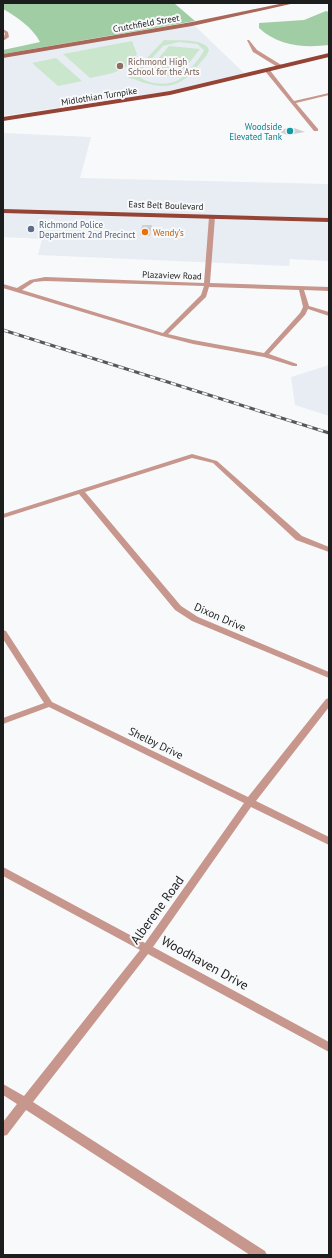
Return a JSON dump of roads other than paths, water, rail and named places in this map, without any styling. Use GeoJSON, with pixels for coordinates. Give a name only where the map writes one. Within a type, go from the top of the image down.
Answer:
{"type":"FeatureCollection","features":[{"type":"Feature","properties":{"kind":"main road","name":"Midlothian Turnpike"},"geometry":{"type":"LineString","coordinates":[[3,118],[138,99],[329,55]]}},
{"type":"Feature","properties":{"kind":"main road","name":"East Belt Boulevard"},"geometry":{"type":"LineString","coordinates":[[3,211],[329,224]]}},
{"type":"Feature","properties":{"kind":"main road","name":"East Belt Boulevard"},"geometry":{"type":"LineString","coordinates":[[3,215],[329,220]]}},
{"type":"Feature","properties":{"kind":"street","name":"Crutchfield Street"},"geometry":{"type":"LineString","coordinates":[[3,56],[192,24],[292,3]]}},
{"type":"Feature","properties":{"kind":"street"},"geometry":{"type":"LineString","coordinates":[[3,30],[7,33],[7,37],[3,40]]}},
{"type":"Feature","properties":{"kind":"street"},"geometry":{"type":"LineString","coordinates":[[248,41],[255,51],[281,67]]}},
{"type":"Feature","properties":{"kind":"street"},"geometry":{"type":"LineString","coordinates":[[267,70],[316,130]]}},
{"type":"Feature","properties":{"kind":"street"},"geometry":{"type":"LineString","coordinates":[[294,102],[329,94]]}},
{"type":"Feature","properties":{"kind":"street"},"geometry":{"type":"LineString","coordinates":[[164,335],[202,300],[207,285],[212,219]]}},
{"type":"Feature","properties":{"kind":"street","name":"Plazaview Road"},"geometry":{"type":"LineString","coordinates":[[17,290],[32,282],[45,279],[329,289]]}},
{"type":"Feature","properties":{"kind":"street"},"geometry":{"type":"LineString","coordinates":[[3,286],[164,335],[192,342],[265,355],[295,365]]}},
{"type":"Feature","properties":{"kind":"street"},"geometry":{"type":"LineString","coordinates":[[265,355],[298,320],[306,307],[301,288]]}},
{"type":"Feature","properties":{"kind":"street"},"geometry":{"type":"LineString","coordinates":[[306,307],[329,314]]}},
{"type":"Feature","properties":{"kind":"street"},"geometry":{"type":"LineString","coordinates":[[3,516],[185,457],[199,457],[215,462],[299,538],[329,550]]}},
{"type":"Feature","properties":{"kind":"street","name":"Dixon Drive"},"geometry":{"type":"LineString","coordinates":[[80,491],[178,608],[195,619],[329,675]]}},
{"type":"Feature","properties":{"kind":"street"},"geometry":{"type":"LineString","coordinates":[[3,633],[49,704],[3,721]]}},
{"type":"Feature","properties":{"kind":"street","name":"Alberene Road"},"geometry":{"type":"LineString","coordinates":[[3,1131],[147,948],[250,802],[329,701]]}},
{"type":"Feature","properties":{"kind":"street","name":"Shelby Drive"},"geometry":{"type":"LineString","coordinates":[[49,704],[329,840]]}},
{"type":"Feature","properties":{"kind":"street","name":"Woodhaven Drive"},"geometry":{"type":"LineString","coordinates":[[3,871],[329,1047]]}},
{"type":"Feature","properties":{"kind":"street"},"geometry":{"type":"LineString","coordinates":[[3,1089],[261,1255]]}},
{"type":"Feature","properties":{"kind":"railway"},"geometry":{"type":"LineString","coordinates":[[3,330],[329,433]]}},
{"type":"Feature","properties":{"kind":"place","name":"Richmond High School for the Arts"},"geometry":{"type":"Point","coordinates":[120,66]}},
{"type":"Feature","properties":{"kind":"place","name":"Woodside Elevated Tank"},"geometry":{"type":"Point","coordinates":[290,131]}},
{"type":"Feature","properties":{"kind":"place","name":"Richmond Police Department 2nd Precinct"},"geometry":{"type":"Point","coordinates":[31,229]}},
{"type":"Feature","properties":{"kind":"place","name":"Wendy's"},"geometry":{"type":"Point","coordinates":[145,232]}}]}
